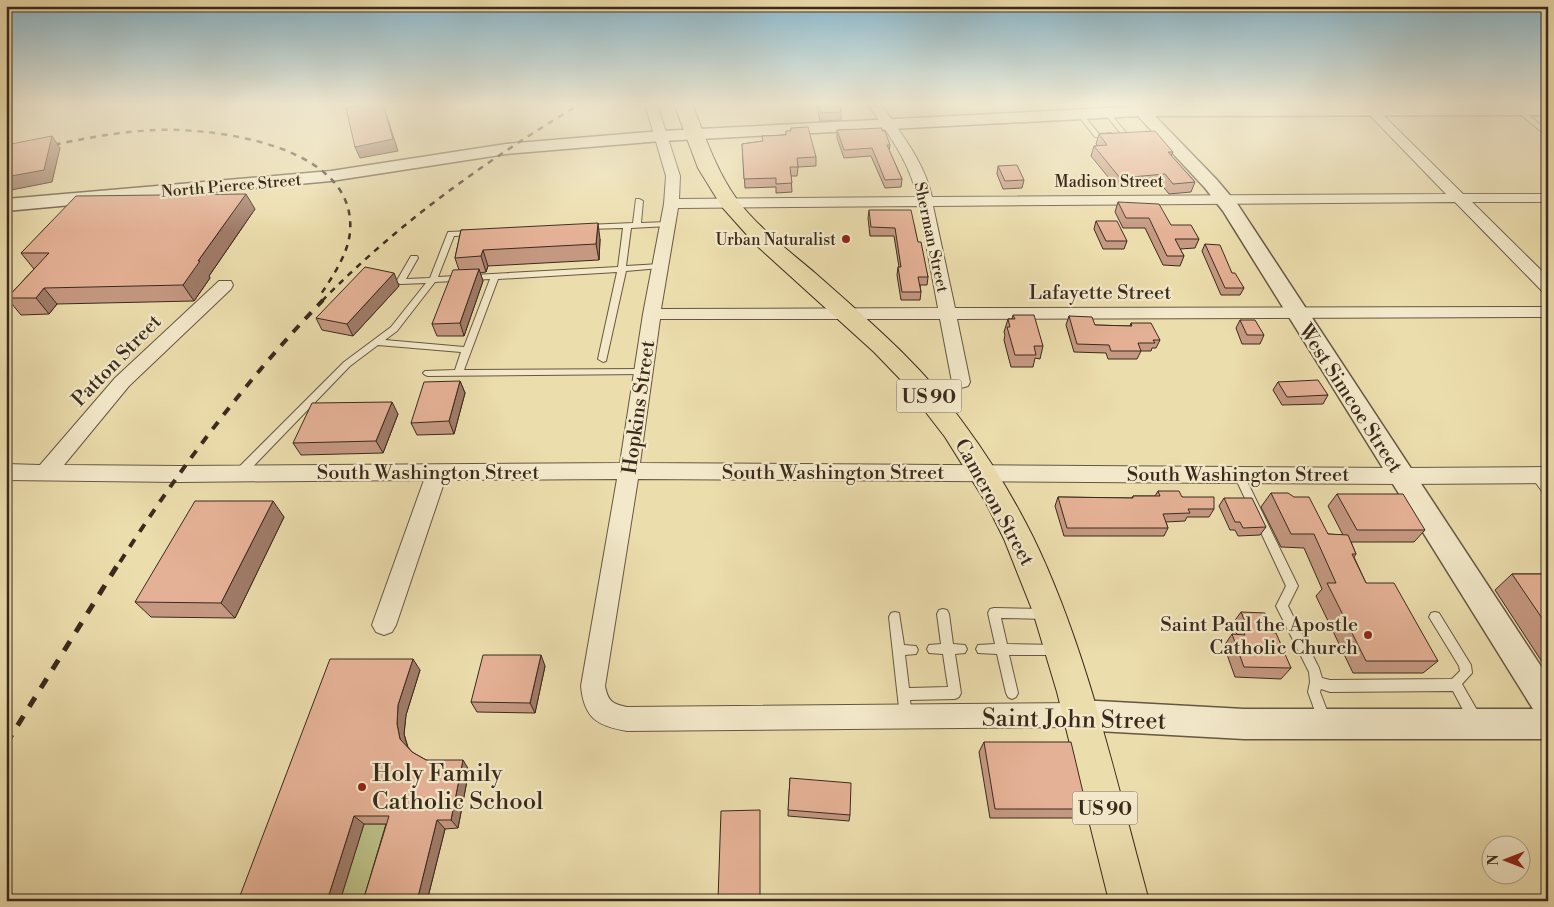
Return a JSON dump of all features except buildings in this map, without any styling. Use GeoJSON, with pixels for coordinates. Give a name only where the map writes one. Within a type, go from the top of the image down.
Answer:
{"type":"FeatureCollection","features":[{"type":"Feature","properties":{"kind":"main road","name":"Cameron Street"},"geometry":{"type":"LineString","coordinates":[[699,146],[708,168],[729,203],[764,240],[883,346],[928,395],[954,430],[981,472],[1019,538],[1050,614],[1130,901]]}},
{"type":"Feature","properties":{"kind":"street","name":"North Pierce Street"},"geometry":{"type":"LineString","coordinates":[[6,205],[330,176],[506,149],[538,146]]}},
{"type":"Feature","properties":{"kind":"street","name":"Hopkins Street"},"geometry":{"type":"LineString","coordinates":[[601,711],[594,700],[593,686],[671,204],[673,176],[664,146]]}},
{"type":"Feature","properties":{"kind":"street","name":"Sherman Street"},"geometry":{"type":"LineString","coordinates":[[902,146],[915,165],[926,200],[961,382]]}},
{"type":"Feature","properties":{"kind":"street","name":"West Simcoe Street"},"geometry":{"type":"LineString","coordinates":[[1172,146],[1222,198],[1548,706]]}},
{"type":"Feature","properties":{"kind":"street"},"geometry":{"type":"LineString","coordinates":[[1407,146],[1548,287]]}},
{"type":"Feature","properties":{"kind":"street","name":"Madison Street"},"geometry":{"type":"LineString","coordinates":[[671,204],[926,200],[1548,198]]}},
{"type":"Feature","properties":{"kind":"street","name":"Patton Street"},"geometry":{"type":"LineString","coordinates":[[46,472],[122,382],[225,285]]}},
{"type":"Feature","properties":{"kind":"street","name":"Lafayette Street"},"geometry":{"type":"LineString","coordinates":[[652,314],[1548,312]]}},
{"type":"Feature","properties":{"kind":"street","name":"South Washington Street"},"geometry":{"type":"LineString","coordinates":[[6,472],[179,474],[981,472],[1401,476],[1541,475]]}},
{"type":"Feature","properties":{"kind":"street"},"geometry":{"type":"LineString","coordinates":[[384,625],[437,472]]}},
{"type":"Feature","properties":{"kind":"street","name":"Saint John Street"},"geometry":{"type":"LineString","coordinates":[[601,711],[611,716],[627,719],[904,705],[1244,724],[1548,724]]}},
{"type":"Feature","properties":{"kind":"lane"},"geometry":{"type":"LineString","coordinates":[[637,225],[639,201]]}},
{"type":"Feature","properties":{"kind":"lane"},"geometry":{"type":"LineString","coordinates":[[579,228],[668,224]]}},
{"type":"Feature","properties":{"kind":"lane"},"geometry":{"type":"LineString","coordinates":[[603,359],[622,269],[627,226]]}},
{"type":"Feature","properties":{"kind":"lane"},"geometry":{"type":"LineString","coordinates":[[239,474],[347,364],[394,329],[434,280],[450,234],[480,232]]}},
{"type":"Feature","properties":{"kind":"lane"},"geometry":{"type":"LineString","coordinates":[[414,258],[400,282],[660,266]]}},
{"type":"Feature","properties":{"kind":"lane"},"geometry":{"type":"LineString","coordinates":[[458,373],[495,276]]}},
{"type":"Feature","properties":{"kind":"lane"},"geometry":{"type":"LineString","coordinates":[[377,342],[467,350]]}},
{"type":"Feature","properties":{"kind":"lane"},"geometry":{"type":"LineString","coordinates":[[428,373],[643,372]]}},
{"type":"Feature","properties":{"kind":"lane"},"geometry":{"type":"LineString","coordinates":[[1239,474],[1292,586],[1291,591],[1284,598],[1282,606],[1315,672],[1314,692],[1326,724]]}},
{"type":"Feature","properties":{"kind":"lane"},"geometry":{"type":"LineString","coordinates":[[1541,475],[1548,492]]}},
{"type":"Feature","properties":{"kind":"lane"},"geometry":{"type":"LineString","coordinates":[[1012,693],[994,613],[1050,614]]}},
{"type":"Feature","properties":{"kind":"lane"},"geometry":{"type":"LineString","coordinates":[[895,617],[905,650],[904,705],[955,693],[955,649],[943,614]]}},
{"type":"Feature","properties":{"kind":"lane"},"geometry":{"type":"LineString","coordinates":[[1435,616],[1465,665],[1466,673],[1457,680],[1456,685],[1478,724]]}},
{"type":"Feature","properties":{"kind":"lane"},"geometry":{"type":"LineString","coordinates":[[933,649],[955,649]]}},
{"type":"Feature","properties":{"kind":"lane"},"geometry":{"type":"LineString","coordinates":[[982,649],[1061,651]]}},
{"type":"Feature","properties":{"kind":"lane"},"geometry":{"type":"LineString","coordinates":[[1316,682],[1330,686],[1456,685]]}},
{"type":"Feature","properties":{"kind":"green space"},"geometry":{"type":"Polygon","coordinates":[[[364,824],[400,824],[375,901],[340,901],[364,824]]]}},
{"type":"Feature","properties":{"kind":"railway"},"geometry":{"type":"LineString","coordinates":[[273,146],[289,152],[314,165],[334,183],[347,205],[349,240],[343,257],[321,294]]}},
{"type":"Feature","properties":{"kind":"railway"},"geometry":{"type":"LineString","coordinates":[[323,300],[381,245],[445,194],[512,146]]}},
{"type":"Feature","properties":{"kind":"railway"},"geometry":{"type":"LineString","coordinates":[[120,562],[166,493],[215,426],[267,361],[323,300]]}},
{"type":"Feature","properties":{"kind":"railway"},"geometry":{"type":"LineString","coordinates":[[6,744],[120,561]]}},
{"type":"Feature","properties":{"kind":"place","name":"Urban Naturalist"},"geometry":{"type":"Point","coordinates":[846,239]}},
{"type":"Feature","properties":{"kind":"place","name":"Saint Paul the Apostle Catholic Church"},"geometry":{"type":"Point","coordinates":[1368,635]}},
{"type":"Feature","properties":{"kind":"place","name":"Holy Family Catholic School"},"geometry":{"type":"Point","coordinates":[362,787]}}]}
